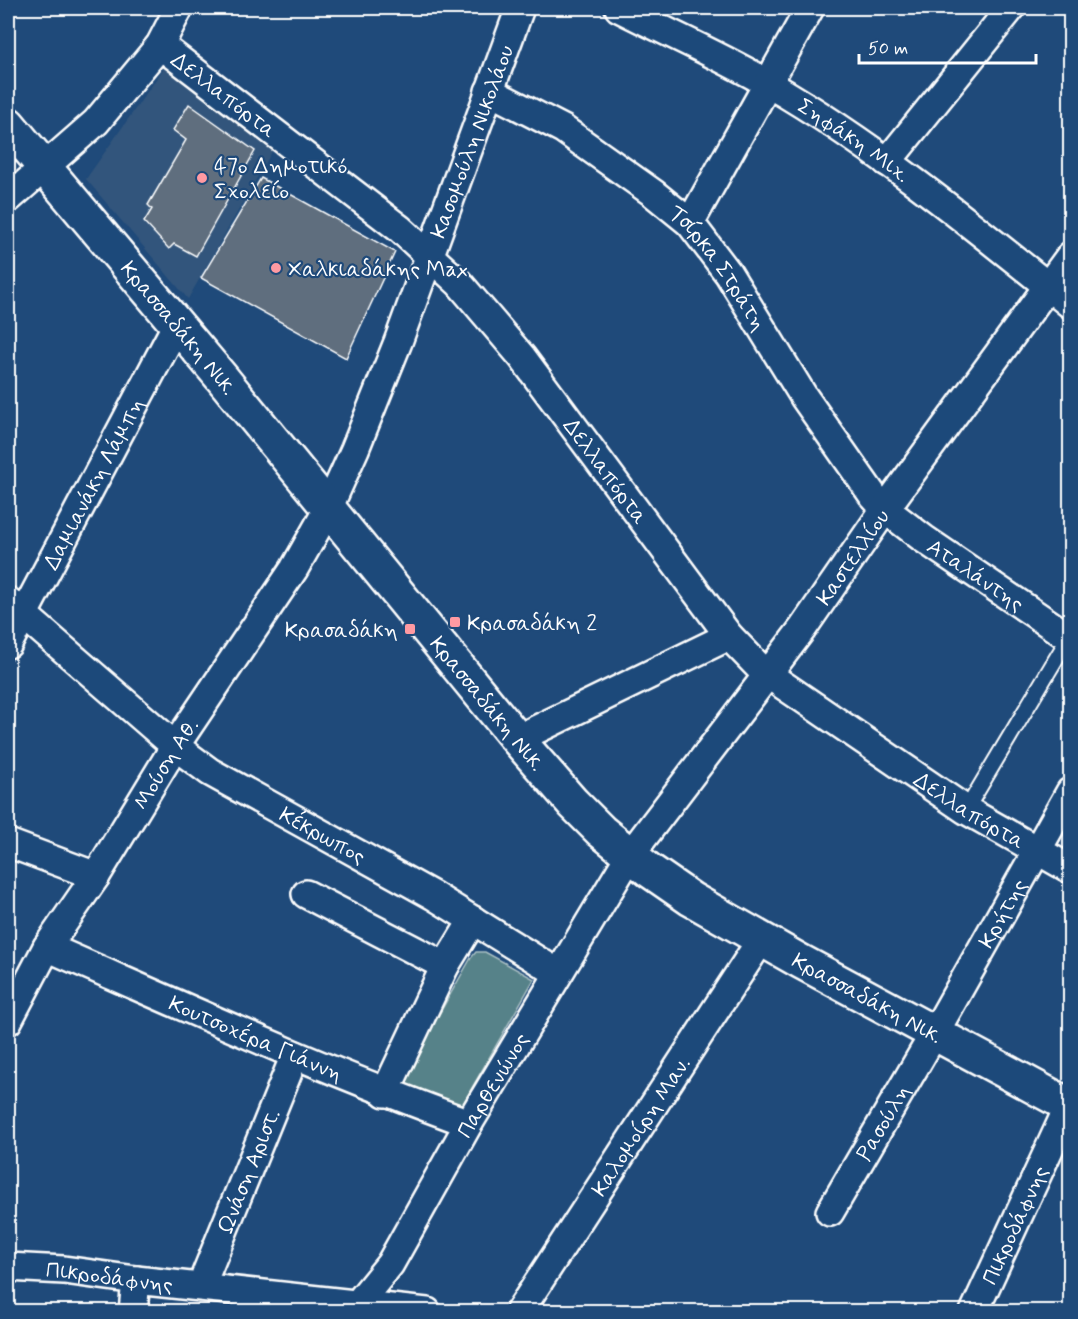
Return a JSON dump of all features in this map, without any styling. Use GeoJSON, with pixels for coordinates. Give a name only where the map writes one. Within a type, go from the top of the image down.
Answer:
{"type":"FeatureCollection","features":[{"type":"Feature","properties":{"kind":"street"},"geometry":{"type":"LineString","coordinates":[[8,199],[96,122],[160,45],[179,8]]}},
{"type":"Feature","properties":{"kind":"street","name":"Κασομούλη Νικολάου"},"geometry":{"type":"LineString","coordinates":[[328,509],[377,395],[520,8]]}},
{"type":"Feature","properties":{"kind":"street","name":"Σηφάκη Μιχ."},"geometry":{"type":"LineString","coordinates":[[619,8],[768,83],[887,162],[1071,304]]}},
{"type":"Feature","properties":{"kind":"street"},"geometry":{"type":"LineString","coordinates":[[690,223],[810,8]]}},
{"type":"Feature","properties":{"kind":"street"},"geometry":{"type":"LineString","coordinates":[[887,162],[1011,8]]}},
{"type":"Feature","properties":{"kind":"street","name":"Δελλαπόρτα"},"geometry":{"type":"LineString","coordinates":[[160,45],[375,209],[430,255],[459,283],[522,357],[729,636],[768,675],[966,810],[1071,869]]}},
{"type":"Feature","properties":{"kind":"street","name":"Τσίρκα Στράτη"},"geometry":{"type":"LineString","coordinates":[[489,91],[563,129],[653,193],[690,223],[728,273],[804,397],[849,464],[885,509]]}},
{"type":"Feature","properties":{"kind":"street","name":"Κρασσαδάκη Νικ."},"geometry":{"type":"LineString","coordinates":[[8,124],[177,324],[517,739],[573,803],[630,855],[691,899],[761,940],[1070,1106]]}},
{"type":"Feature","properties":{"kind":"street","name":"Καστελλίου"},"geometry":{"type":"LineString","coordinates":[[630,855],[768,675],[885,509],[1071,256]]}},
{"type":"Feature","properties":{"kind":"street","name":"Δαμιανάκη Λάμπη"},"geometry":{"type":"LineString","coordinates":[[8,644],[15,608],[177,324]]}},
{"type":"Feature","properties":{"kind":"street","name":"Μούση Αθ."},"geometry":{"type":"LineString","coordinates":[[8,1021],[47,947],[96,876],[175,746],[289,577],[328,509]]}},
{"type":"Feature","properties":{"kind":"street","name":"Αταλάντης"},"geometry":{"type":"LineString","coordinates":[[885,509],[924,539],[1070,638]]}},
{"type":"Feature","properties":{"kind":"street","name":"Κέκρωπος"},"geometry":{"type":"LineString","coordinates":[[15,608],[175,746],[219,777],[389,870],[558,973]]}},
{"type":"Feature","properties":{"kind":"street"},"geometry":{"type":"LineString","coordinates":[[517,739],[729,636]]}},
{"type":"Feature","properties":{"kind":"street","name":"Κρήτης"},"geometry":{"type":"LineString","coordinates":[[934,1034],[1071,792]]}},
{"type":"Feature","properties":{"kind":"street"},"geometry":{"type":"LineString","coordinates":[[8,843],[96,876]]}},
{"type":"Feature","properties":{"kind":"street","name":"Παρθενώνος"},"geometry":{"type":"LineString","coordinates":[[354,1308],[390,1264],[469,1123],[630,855]]}},
{"type":"Feature","properties":{"kind":"street"},"geometry":{"type":"LineString","coordinates":[[306,894],[445,966]]}},
{"type":"Feature","properties":{"kind":"street"},"geometry":{"type":"LineString","coordinates":[[386,1093],[445,966],[473,920]]}},
{"type":"Feature","properties":{"kind":"street","name":"Καλομοίρη Μαν."},"geometry":{"type":"LineString","coordinates":[[519,1311],[761,940]]}},
{"type":"Feature","properties":{"kind":"street","name":"Κουτσοχέρα Γιάννη"},"geometry":{"type":"LineString","coordinates":[[47,947],[386,1093],[469,1123]]}},
{"type":"Feature","properties":{"kind":"street","name":"Ρασούλη"},"geometry":{"type":"LineString","coordinates":[[830,1212],[934,1034]]}},
{"type":"Feature","properties":{"kind":"street","name":"Ωνάση Αριστ."},"geometry":{"type":"LineString","coordinates":[[201,1286],[295,1055]]}},
{"type":"Feature","properties":{"kind":"street","name":"Πικροδάφνης"},"geometry":{"type":"LineString","coordinates":[[974,1311],[1070,1106]]}},
{"type":"Feature","properties":{"kind":"street","name":"Πικροδάφνης"},"geometry":{"type":"LineString","coordinates":[[8,1267],[64,1270],[201,1286],[354,1308],[427,1311]]}},
{"type":"Feature","properties":{"kind":"street"},"geometry":{"type":"LineString","coordinates":[[133,1311],[136,1280]]}},
{"type":"Feature","properties":{"kind":"lane"},"geometry":{"type":"LineString","coordinates":[[966,810],[1070,638]]}},
{"type":"Feature","properties":{"kind":"shaded area"},"geometry":{"type":"Polygon","coordinates":[[[164,68],[274,148],[188,299],[86,179],[164,68]]]}},
{"type":"Feature","properties":{"kind":"green space"},"geometry":{"type":"Polygon","coordinates":[[[476,952],[485,952],[534,979],[461,1107],[404,1085],[406,1076],[425,1039],[476,952]]]}},
{"type":"Feature","properties":{"kind":"building","name":"47ο Δημοτικό Σχολείο"},"geometry":{"type":"Polygon","coordinates":[[[189,104],[255,151],[196,256],[174,244],[169,249],[144,222],[152,209],[148,205],[186,140],[173,130],[189,104]]]}},
{"type":"Feature","properties":{"kind":"building"},"geometry":{"type":"Polygon","coordinates":[[[261,178],[395,252],[346,358],[201,278],[261,178]]]}},
{"type":"Feature","properties":{"kind":"place","name":"47ο Δημοτικό Σχολείο"},"geometry":{"type":"Point","coordinates":[202,178]}},
{"type":"Feature","properties":{"kind":"place","name":"Χαλκιαδάκης Max"},"geometry":{"type":"Point","coordinates":[276,268]}},
{"type":"Feature","properties":{"kind":"place","name":"Κρασαδάκη 2"},"geometry":{"type":"Point","coordinates":[455,622]}},
{"type":"Feature","properties":{"kind":"place","name":"Κρασαδάκη"},"geometry":{"type":"Point","coordinates":[410,629]}}]}
